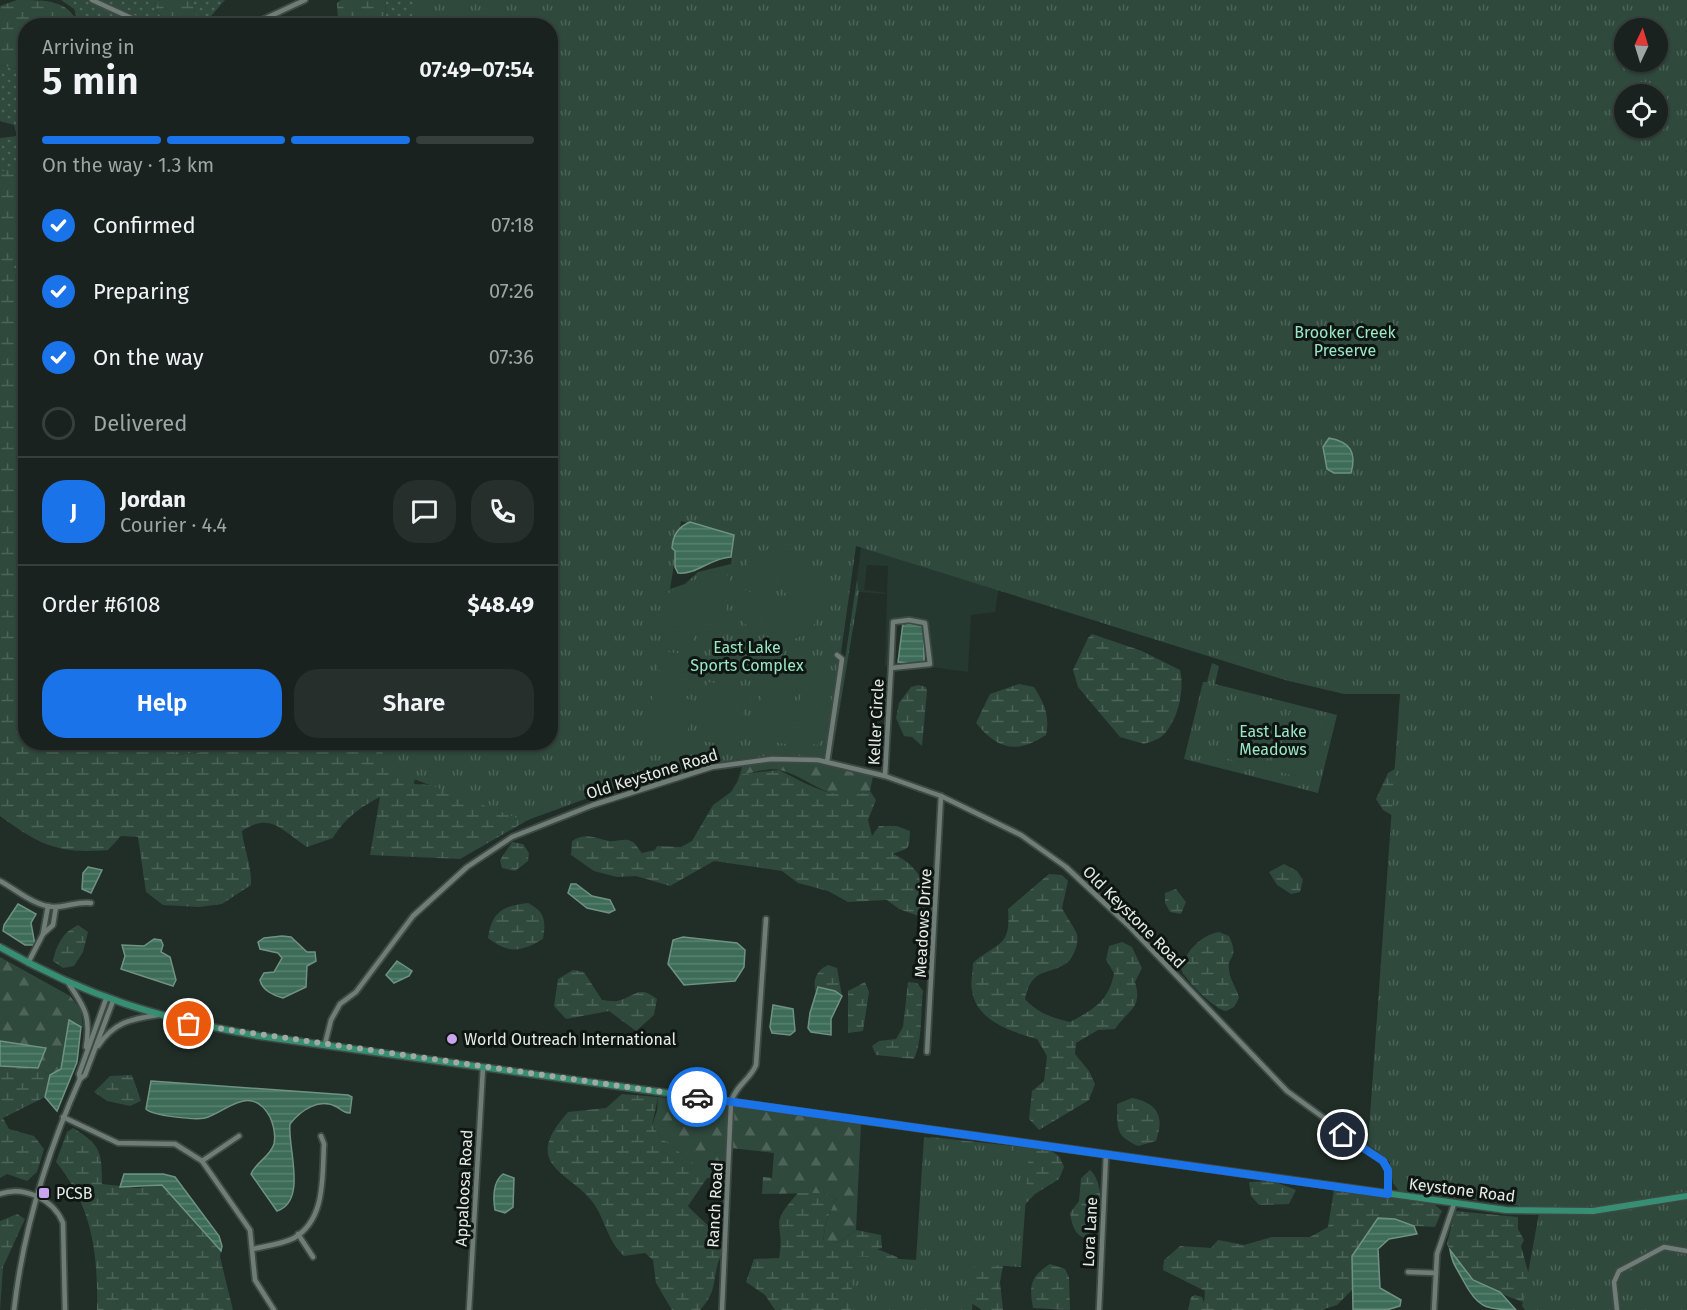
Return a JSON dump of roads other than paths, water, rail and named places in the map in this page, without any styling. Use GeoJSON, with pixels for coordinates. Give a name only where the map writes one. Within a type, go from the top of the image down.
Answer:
{"type":"FeatureCollection","features":[{"type":"Feature","properties":{"kind":"main road","name":"Keystone Road"},"geometry":{"type":"LineString","coordinates":[[0,947],[69,984],[110,1000],[189,1024],[1506,1210],[1576,1212],[1617,1208],[1687,1196]]}},
{"type":"Feature","properties":{"kind":"street"},"geometry":{"type":"LineString","coordinates":[[92,0],[132,18]]}},
{"type":"Feature","properties":{"kind":"street"},"geometry":{"type":"LineString","coordinates":[[109,7],[112,0]]}},
{"type":"Feature","properties":{"kind":"street"},"geometry":{"type":"LineString","coordinates":[[266,18],[305,0]]}},
{"type":"Feature","properties":{"kind":"street","name":"Keller Circle"},"geometry":{"type":"LineString","coordinates":[[885,776],[893,622],[925,623],[930,654],[929,666],[891,668]]}},
{"type":"Feature","properties":{"kind":"street"},"geometry":{"type":"LineString","coordinates":[[828,762],[842,659],[837,655]]}},
{"type":"Feature","properties":{"kind":"street","name":"Old Keystone Road"},"geometry":{"type":"LineString","coordinates":[[325,1044],[331,1020],[340,1004],[356,992],[413,916],[468,867],[512,837],[669,778],[712,766],[772,759],[828,762],[885,776],[941,796],[1021,835],[1066,867],[1092,889],[1287,1091],[1383,1161],[1388,1170],[1388,1194]]}},
{"type":"Feature","properties":{"kind":"street","name":"Meadows Drive"},"geometry":{"type":"LineString","coordinates":[[927,1052],[941,796]]}},
{"type":"Feature","properties":{"kind":"street"},"geometry":{"type":"LineString","coordinates":[[0,881],[48,906],[91,903]]}},
{"type":"Feature","properties":{"kind":"street"},"geometry":{"type":"LineString","coordinates":[[28,963],[43,934],[48,906]]}},
{"type":"Feature","properties":{"kind":"street"},"geometry":{"type":"LineString","coordinates":[[43,934],[49,930],[56,918],[56,907]]}},
{"type":"Feature","properties":{"kind":"street"},"geometry":{"type":"LineString","coordinates":[[48,916],[56,918]]}},
{"type":"Feature","properties":{"kind":"street"},"geometry":{"type":"LineString","coordinates":[[731,1102],[734,1091],[752,1076],[756,1065],[766,919]]}},
{"type":"Feature","properties":{"kind":"street"},"geometry":{"type":"LineString","coordinates":[[69,984],[84,1006],[88,1018],[89,1028],[83,1062]]}},
{"type":"Feature","properties":{"kind":"street"},"geometry":{"type":"LineString","coordinates":[[14,1310],[20,1259],[36,1196],[63,1117],[80,1079],[85,1075],[110,1000]]}},
{"type":"Feature","properties":{"kind":"street"},"geometry":{"type":"LineString","coordinates":[[80,1079],[78,1074],[110,1000]]}},
{"type":"Feature","properties":{"kind":"street"},"geometry":{"type":"LineString","coordinates":[[93,1053],[108,1033],[120,1023],[158,1015]]}},
{"type":"Feature","properties":{"kind":"street","name":"Appaloosa Road"},"geometry":{"type":"LineString","coordinates":[[469,1310],[483,1067]]}},
{"type":"Feature","properties":{"kind":"street","name":"Ranch Road"},"geometry":{"type":"LineString","coordinates":[[722,1310],[731,1102]]}},
{"type":"Feature","properties":{"kind":"street"},"geometry":{"type":"LineString","coordinates":[[63,1117],[118,1143],[175,1144],[202,1161],[250,1230],[255,1280],[274,1310]]}},
{"type":"Feature","properties":{"kind":"street"},"geometry":{"type":"LineString","coordinates":[[202,1161],[239,1136]]}},
{"type":"Feature","properties":{"kind":"street"},"geometry":{"type":"LineString","coordinates":[[253,1249],[292,1239],[312,1221],[320,1205],[324,1144],[321,1136]]}},
{"type":"Feature","properties":{"kind":"street","name":"Lora Lane"},"geometry":{"type":"LineString","coordinates":[[1099,1310],[1106,1155]]}},
{"type":"Feature","properties":{"kind":"street"},"geometry":{"type":"LineString","coordinates":[[0,1194],[18,1192],[36,1196],[52,1204],[63,1223],[65,1310]]}},
{"type":"Feature","properties":{"kind":"street"},"geometry":{"type":"LineString","coordinates":[[1434,1310],[1437,1254],[1454,1204]]}},
{"type":"Feature","properties":{"kind":"street"},"geometry":{"type":"LineString","coordinates":[[298,1234],[313,1257]]}},
{"type":"Feature","properties":{"kind":"street"},"geometry":{"type":"LineString","coordinates":[[1617,1310],[1614,1282],[1619,1271],[1664,1247],[1685,1250]]}},
{"type":"Feature","properties":{"kind":"street"},"geometry":{"type":"LineString","coordinates":[[1408,1272],[1436,1273]]}},
{"type":"Feature","properties":{"kind":"place","name":"World Outreach International"},"geometry":{"type":"Point","coordinates":[452,1039]}},
{"type":"Feature","properties":{"kind":"place","name":"PCSB"},"geometry":{"type":"Point","coordinates":[44,1193]}},
{"type":"Feature","properties":{"kind":"park label","name":"Brooker Creek Preserve"},"geometry":{"type":"Point","coordinates":[1345,341]}},
{"type":"Feature","properties":{"kind":"park label","name":"East Lake Sports Complex"},"geometry":{"type":"Point","coordinates":[747,656]}},
{"type":"Feature","properties":{"kind":"park label","name":"East Lake Meadows"},"geometry":{"type":"Point","coordinates":[1273,740]}}]}
